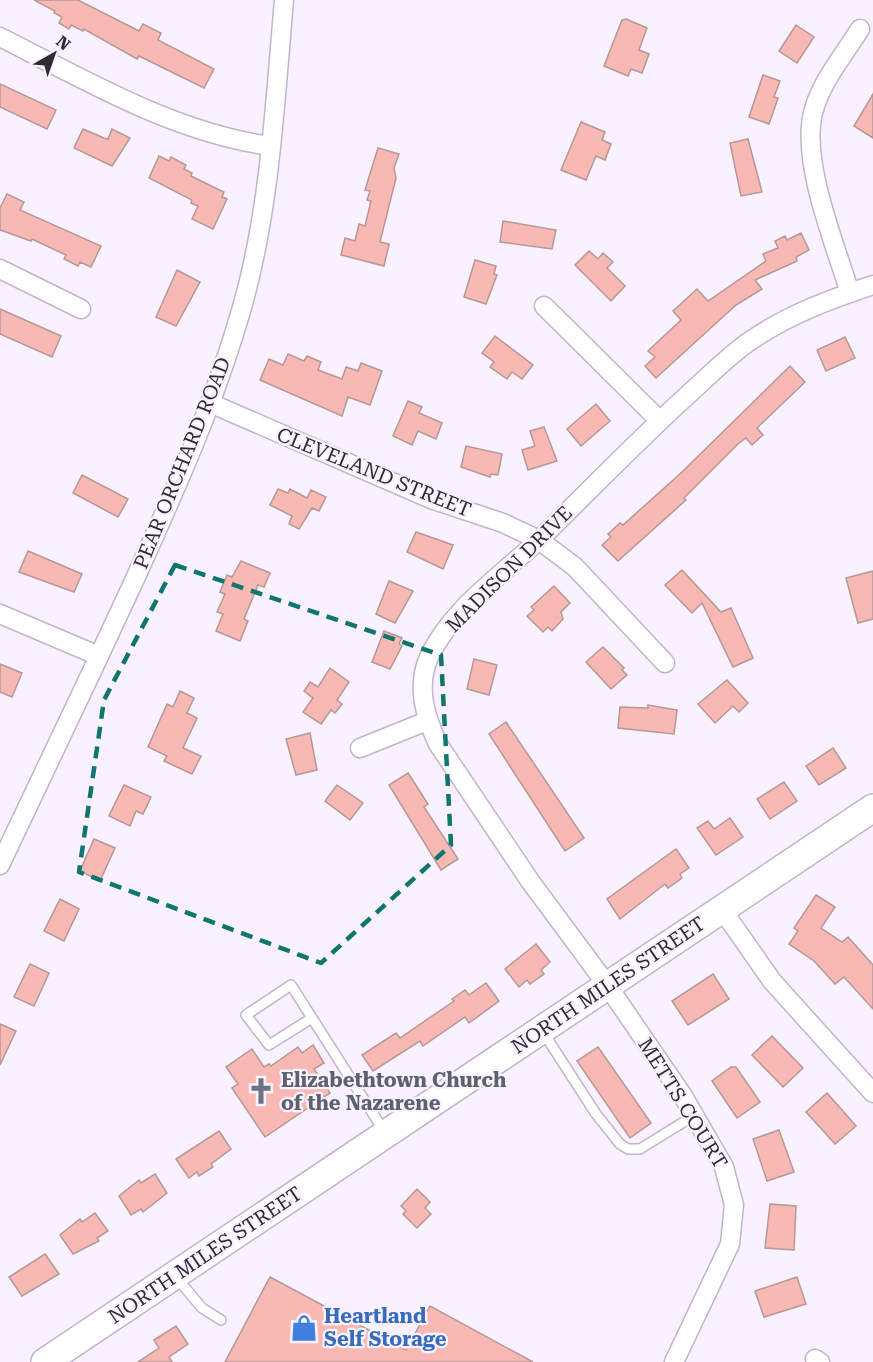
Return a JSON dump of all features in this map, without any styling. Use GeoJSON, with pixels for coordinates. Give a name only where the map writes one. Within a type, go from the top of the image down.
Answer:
{"type":"FeatureCollection","features":[{"type":"Feature","properties":{"kind":"main road","name":"NORTH MILES STREET"},"geometry":{"type":"LineString","coordinates":[[45,1362],[873,808]]}},
{"type":"Feature","properties":{"kind":"street","name":"PEAR ORCHARD ROAD"},"geometry":{"type":"LineString","coordinates":[[0,865],[161,521],[210,404],[242,309],[256,244],[270,146],[284,0]]}},
{"type":"Feature","properties":{"kind":"street"},"geometry":{"type":"LineString","coordinates":[[850,293],[816,178],[810,131],[813,112],[820,94],[860,29]]}},
{"type":"Feature","properties":{"kind":"street"},"geometry":{"type":"LineString","coordinates":[[0,37],[154,113],[212,135],[270,146]]}},
{"type":"Feature","properties":{"kind":"street"},"geometry":{"type":"LineString","coordinates":[[0,269],[81,309]]}},
{"type":"Feature","properties":{"kind":"street","name":"MADISON DRIVE"},"geometry":{"type":"LineString","coordinates":[[606,985],[530,881],[438,744],[427,721],[423,702],[423,680],[429,658],[441,638],[479,594],[539,540],[659,420],[753,339],[802,312],[873,285]]}},
{"type":"Feature","properties":{"kind":"street"},"geometry":{"type":"LineString","coordinates":[[544,306],[659,420]]}},
{"type":"Feature","properties":{"kind":"street","name":"CLEVELAND STREET"},"geometry":{"type":"LineString","coordinates":[[210,404],[431,499],[503,523],[539,540],[575,567],[665,663]]}},
{"type":"Feature","properties":{"kind":"street"},"geometry":{"type":"LineString","coordinates":[[0,614],[99,656]]}},
{"type":"Feature","properties":{"kind":"street"},"geometry":{"type":"LineString","coordinates":[[360,748],[427,721]]}},
{"type":"Feature","properties":{"kind":"street"},"geometry":{"type":"LineString","coordinates":[[722,908],[772,981],[873,1093]]}},
{"type":"Feature","properties":{"kind":"street","name":"METTS COURT"},"geometry":{"type":"LineString","coordinates":[[606,985],[695,1115],[724,1167],[732,1195],[734,1224],[730,1244],[674,1362]]}},
{"type":"Feature","properties":{"kind":"lane"},"geometry":{"type":"LineString","coordinates":[[312,1018],[269,1045],[246,1015],[291,985],[386,1133]]}},
{"type":"Feature","properties":{"kind":"lane"},"geometry":{"type":"LineString","coordinates":[[542,1030],[596,1114],[620,1144],[628,1149],[640,1149],[695,1115]]}},
{"type":"Feature","properties":{"kind":"lane"},"geometry":{"type":"LineString","coordinates":[[175,1275],[202,1308],[220,1320]]}},
{"type":"Feature","properties":{"kind":"highlighted area"},"geometry":{"type":"Polygon","coordinates":[[[175,565],[441,655],[451,845],[321,963],[79,872],[104,700],[175,565]]]}},
{"type":"Feature","properties":{"kind":"building"},"geometry":{"type":"Polygon","coordinates":[[[34,0],[78,0],[139,31],[143,24],[161,33],[158,40],[214,69],[204,88],[139,56],[137,59],[84,29],[83,31],[71,25],[69,29],[59,23],[62,17],[54,13],[55,11],[34,0]]]}},
{"type":"Feature","properties":{"kind":"building"},"geometry":{"type":"Polygon","coordinates":[[[626,19],[647,28],[639,50],[649,54],[642,73],[631,69],[628,76],[604,66],[622,20],[626,19]]]}},
{"type":"Feature","properties":{"kind":"building"},"geometry":{"type":"Polygon","coordinates":[[[796,25],[814,37],[797,63],[779,51],[796,25]]]}},
{"type":"Feature","properties":{"kind":"building"},"geometry":{"type":"Polygon","coordinates":[[[763,75],[780,81],[774,97],[778,98],[769,124],[749,117],[763,75]]]}},
{"type":"Feature","properties":{"kind":"building"},"geometry":{"type":"Polygon","coordinates":[[[0,84],[56,110],[47,129],[0,107],[0,84]]]}},
{"type":"Feature","properties":{"kind":"building"},"geometry":{"type":"Polygon","coordinates":[[[873,94],[873,138],[854,126],[873,94]]]}},
{"type":"Feature","properties":{"kind":"building"},"geometry":{"type":"Polygon","coordinates":[[[581,122],[605,132],[602,140],[611,144],[605,160],[596,156],[586,180],[561,170],[581,122]]]}},
{"type":"Feature","properties":{"kind":"building"},"geometry":{"type":"Polygon","coordinates":[[[83,129],[108,139],[112,129],[130,138],[112,166],[74,148],[83,129]]]}},
{"type":"Feature","properties":{"kind":"building"},"geometry":{"type":"Polygon","coordinates":[[[748,139],[762,192],[741,196],[730,143],[748,139]]]}},
{"type":"Feature","properties":{"kind":"building"},"geometry":{"type":"Polygon","coordinates":[[[378,148],[399,154],[394,168],[396,178],[380,242],[389,244],[384,266],[341,255],[345,238],[355,241],[359,224],[365,226],[371,201],[367,200],[370,191],[365,190],[378,148]]]}},
{"type":"Feature","properties":{"kind":"building"},"geometry":{"type":"Polygon","coordinates":[[[159,156],[169,161],[171,157],[186,165],[184,169],[192,173],[191,176],[224,192],[222,197],[227,199],[213,229],[192,219],[198,206],[191,203],[192,200],[149,178],[159,156]]]}},
{"type":"Feature","properties":{"kind":"building"},"geometry":{"type":"Polygon","coordinates":[[[7,194],[24,202],[20,210],[101,246],[91,267],[80,262],[78,266],[64,259],[66,255],[32,239],[31,241],[0,230],[0,208],[7,194]]]}},
{"type":"Feature","properties":{"kind":"building"},"geometry":{"type":"Polygon","coordinates":[[[503,221],[556,230],[552,249],[500,242],[503,221]]]}},
{"type":"Feature","properties":{"kind":"building"},"geometry":{"type":"Polygon","coordinates":[[[801,233],[809,250],[796,257],[797,261],[755,280],[762,289],[736,305],[656,378],[645,366],[655,357],[648,351],[681,320],[673,311],[697,289],[708,301],[766,261],[763,254],[778,248],[775,241],[785,236],[787,240],[801,233]]]}},
{"type":"Feature","properties":{"kind":"building"},"geometry":{"type":"Polygon","coordinates":[[[589,251],[598,259],[603,253],[613,262],[607,268],[625,286],[611,301],[575,265],[589,251]]]}},
{"type":"Feature","properties":{"kind":"building"},"geometry":{"type":"Polygon","coordinates":[[[475,260],[496,266],[494,274],[497,275],[486,304],[464,297],[475,260]]]}},
{"type":"Feature","properties":{"kind":"building"},"geometry":{"type":"Polygon","coordinates":[[[177,270],[200,282],[176,326],[156,317],[177,270]]]}},
{"type":"Feature","properties":{"kind":"building"},"geometry":{"type":"Polygon","coordinates":[[[0,309],[61,336],[52,357],[0,334],[0,309]]]}},
{"type":"Feature","properties":{"kind":"building"},"geometry":{"type":"Polygon","coordinates":[[[495,336],[533,365],[522,379],[512,372],[507,379],[490,367],[494,362],[482,353],[495,336]]]}},
{"type":"Feature","properties":{"kind":"building"},"geometry":{"type":"Polygon","coordinates":[[[845,337],[855,358],[826,371],[817,350],[845,337]]]}},
{"type":"Feature","properties":{"kind":"building"},"geometry":{"type":"Polygon","coordinates":[[[288,354],[304,361],[307,356],[321,362],[318,370],[342,379],[346,367],[358,371],[361,363],[382,371],[370,405],[348,397],[342,416],[260,380],[269,359],[283,365],[288,354]]]}},
{"type":"Feature","properties":{"kind":"building"},"geometry":{"type":"Polygon","coordinates":[[[790,366],[805,382],[757,428],[763,435],[752,445],[746,438],[738,444],[684,498],[686,500],[618,561],[602,545],[611,537],[608,534],[620,523],[623,525],[682,472],[790,366]]]}},
{"type":"Feature","properties":{"kind":"building"},"geometry":{"type":"Polygon","coordinates":[[[408,401],[422,407],[419,413],[442,423],[436,439],[418,431],[412,445],[393,436],[408,401]]]}},
{"type":"Feature","properties":{"kind":"building"},"geometry":{"type":"Polygon","coordinates":[[[596,404],[610,421],[581,446],[567,429],[596,404]]]}},
{"type":"Feature","properties":{"kind":"building"},"geometry":{"type":"Polygon","coordinates":[[[544,427],[557,461],[528,470],[522,450],[535,446],[530,431],[544,427]]]}},
{"type":"Feature","properties":{"kind":"building"},"geometry":{"type":"Polygon","coordinates":[[[466,446],[502,454],[498,475],[491,474],[490,477],[461,467],[466,446]]]}},
{"type":"Feature","properties":{"kind":"building"},"geometry":{"type":"Polygon","coordinates":[[[82,475],[128,499],[118,517],[73,493],[82,475]]]}},
{"type":"Feature","properties":{"kind":"building"},"geometry":{"type":"Polygon","coordinates":[[[278,489],[288,493],[290,489],[307,498],[311,490],[326,497],[319,511],[312,508],[299,529],[289,524],[292,516],[270,505],[278,489]]]}},
{"type":"Feature","properties":{"kind":"building"},"geometry":{"type":"Polygon","coordinates":[[[416,532],[453,545],[443,569],[407,552],[416,532]]]}},
{"type":"Feature","properties":{"kind":"building"},"geometry":{"type":"Polygon","coordinates":[[[28,551],[82,574],[74,592],[19,572],[28,551]]]}},
{"type":"Feature","properties":{"kind":"building"},"geometry":{"type":"Polygon","coordinates":[[[241,561],[270,573],[264,587],[258,585],[244,619],[248,621],[240,641],[216,631],[223,614],[217,612],[225,594],[220,592],[227,575],[232,577],[241,561]]]}},
{"type":"Feature","properties":{"kind":"building"},"geometry":{"type":"Polygon","coordinates":[[[682,570],[721,612],[731,608],[753,658],[733,667],[702,603],[692,613],[665,585],[682,570]]]}},
{"type":"Feature","properties":{"kind":"building"},"geometry":{"type":"Polygon","coordinates":[[[873,571],[873,619],[858,623],[846,578],[873,571]]]}},
{"type":"Feature","properties":{"kind":"building"},"geometry":{"type":"Polygon","coordinates":[[[389,581],[413,591],[395,623],[376,614],[389,581]]]}},
{"type":"Feature","properties":{"kind":"building"},"geometry":{"type":"Polygon","coordinates":[[[554,586],[570,603],[561,612],[563,619],[552,631],[548,627],[543,632],[527,616],[534,610],[531,607],[554,586]]]}},
{"type":"Feature","properties":{"kind":"building"},"geometry":{"type":"Polygon","coordinates":[[[384,631],[402,638],[399,644],[402,646],[390,669],[372,662],[384,631]]]}},
{"type":"Feature","properties":{"kind":"building"},"geometry":{"type":"Polygon","coordinates":[[[603,647],[624,668],[622,670],[627,675],[611,689],[586,662],[603,647]]]}},
{"type":"Feature","properties":{"kind":"building"},"geometry":{"type":"Polygon","coordinates":[[[474,659],[497,665],[489,695],[467,689],[474,659]]]}},
{"type":"Feature","properties":{"kind":"building"},"geometry":{"type":"Polygon","coordinates":[[[0,664],[22,673],[12,697],[0,692],[0,664]]]}},
{"type":"Feature","properties":{"kind":"building"},"geometry":{"type":"Polygon","coordinates":[[[330,668],[349,682],[337,700],[342,704],[335,713],[331,710],[321,724],[303,712],[313,698],[304,691],[310,682],[318,687],[330,668]]]}},
{"type":"Feature","properties":{"kind":"building"},"geometry":{"type":"Polygon","coordinates":[[[727,680],[748,703],[739,712],[733,706],[715,723],[698,704],[727,680]]]}},
{"type":"Feature","properties":{"kind":"building"},"geometry":{"type":"Polygon","coordinates":[[[180,691],[194,698],[187,713],[197,718],[183,748],[201,756],[192,774],[164,761],[167,756],[148,747],[167,704],[173,707],[180,691]]]}},
{"type":"Feature","properties":{"kind":"building"},"geometry":{"type":"Polygon","coordinates":[[[648,705],[677,710],[674,734],[618,728],[620,707],[648,708],[648,705]]]}},
{"type":"Feature","properties":{"kind":"building"},"geometry":{"type":"Polygon","coordinates":[[[506,722],[584,838],[565,851],[489,734],[506,722]]]}},
{"type":"Feature","properties":{"kind":"building"},"geometry":{"type":"Polygon","coordinates":[[[310,733],[317,770],[296,775],[286,739],[310,733]]]}},
{"type":"Feature","properties":{"kind":"building"},"geometry":{"type":"Polygon","coordinates":[[[833,748],[846,768],[819,785],[806,766],[833,748]]]}},
{"type":"Feature","properties":{"kind":"building"},"geometry":{"type":"Polygon","coordinates":[[[408,773],[428,804],[424,807],[458,859],[441,870],[389,785],[408,773]]]}},
{"type":"Feature","properties":{"kind":"building"},"geometry":{"type":"Polygon","coordinates":[[[784,782],[797,801],[770,819],[757,799],[784,782]]]}},
{"type":"Feature","properties":{"kind":"building"},"geometry":{"type":"Polygon","coordinates":[[[124,785],[151,797],[143,814],[136,811],[130,826],[109,816],[124,785]]]}},
{"type":"Feature","properties":{"kind":"building"},"geometry":{"type":"Polygon","coordinates":[[[337,785],[363,803],[350,820],[325,801],[337,785]]]}},
{"type":"Feature","properties":{"kind":"building"},"geometry":{"type":"Polygon","coordinates":[[[730,818],[743,837],[716,855],[697,828],[708,821],[714,829],[730,818]]]}},
{"type":"Feature","properties":{"kind":"building"},"geometry":{"type":"Polygon","coordinates":[[[94,839],[115,848],[100,881],[80,871],[94,839]]]}},
{"type":"Feature","properties":{"kind":"building"},"geometry":{"type":"Polygon","coordinates":[[[676,849],[689,868],[680,874],[682,878],[668,888],[665,884],[620,919],[607,899],[676,849]]]}},
{"type":"Feature","properties":{"kind":"building"},"geometry":{"type":"Polygon","coordinates":[[[816,895],[835,907],[821,928],[842,942],[848,937],[873,965],[873,1009],[844,977],[835,984],[814,961],[789,944],[798,931],[794,928],[816,895]]]}},
{"type":"Feature","properties":{"kind":"building"},"geometry":{"type":"Polygon","coordinates":[[[60,899],[79,909],[64,941],[44,931],[60,899]]]}},
{"type":"Feature","properties":{"kind":"building"},"geometry":{"type":"Polygon","coordinates":[[[536,944],[550,962],[541,970],[544,974],[530,984],[527,980],[519,987],[505,969],[536,944]]]}},
{"type":"Feature","properties":{"kind":"building"},"geometry":{"type":"Polygon","coordinates":[[[30,964],[49,973],[34,1006],[14,997],[30,964]]]}},
{"type":"Feature","properties":{"kind":"building"},"geometry":{"type":"Polygon","coordinates":[[[713,974],[729,999],[688,1025],[672,1001],[713,974]]]}},
{"type":"Feature","properties":{"kind":"building"},"geometry":{"type":"Polygon","coordinates":[[[486,983],[499,1001],[469,1023],[465,1017],[423,1046],[420,1041],[373,1071],[362,1055],[396,1033],[400,1038],[454,1001],[452,999],[465,990],[469,995],[486,983]]]}},
{"type":"Feature","properties":{"kind":"building"},"geometry":{"type":"Polygon","coordinates":[[[0,1024],[16,1031],[0,1065],[0,1024]]]}},
{"type":"Feature","properties":{"kind":"building"},"geometry":{"type":"Polygon","coordinates":[[[772,1036],[803,1068],[783,1087],[752,1055],[772,1036]]]}},
{"type":"Feature","properties":{"kind":"building","name":"Elizabethtown Church of the Nazarene"},"geometry":{"type":"Polygon","coordinates":[[[313,1045],[324,1063],[314,1069],[330,1093],[265,1137],[232,1088],[238,1084],[226,1067],[252,1049],[264,1067],[269,1064],[271,1066],[298,1047],[302,1053],[313,1045]]]}},
{"type":"Feature","properties":{"kind":"building"},"geometry":{"type":"Polygon","coordinates":[[[598,1047],[651,1123],[630,1138],[577,1061],[598,1047]]]}},
{"type":"Feature","properties":{"kind":"building"},"geometry":{"type":"Polygon","coordinates":[[[731,1067],[736,1067],[760,1102],[737,1118],[712,1081],[731,1067]]]}},
{"type":"Feature","properties":{"kind":"building"},"geometry":{"type":"Polygon","coordinates":[[[827,1093],[856,1126],[835,1144],[806,1112],[827,1093]]]}},
{"type":"Feature","properties":{"kind":"building"},"geometry":{"type":"Polygon","coordinates":[[[779,1130],[794,1172],[767,1181],[753,1139],[779,1130]]]}},
{"type":"Feature","properties":{"kind":"building"},"geometry":{"type":"Polygon","coordinates":[[[219,1131],[231,1149],[211,1164],[213,1167],[199,1176],[197,1172],[189,1178],[176,1159],[219,1131]]]}},
{"type":"Feature","properties":{"kind":"building"},"geometry":{"type":"Polygon","coordinates":[[[155,1174],[167,1193],[143,1212],[141,1209],[131,1215],[119,1196],[139,1180],[141,1183],[155,1174]]]}},
{"type":"Feature","properties":{"kind":"building"},"geometry":{"type":"Polygon","coordinates":[[[417,1189],[430,1202],[425,1208],[431,1214],[417,1228],[403,1214],[406,1211],[401,1206],[417,1189]]]}},
{"type":"Feature","properties":{"kind":"building"},"geometry":{"type":"Polygon","coordinates":[[[770,1204],[796,1206],[794,1250],[765,1248],[770,1204]]]}},
{"type":"Feature","properties":{"kind":"building"},"geometry":{"type":"Polygon","coordinates":[[[95,1213],[108,1231],[97,1238],[99,1241],[73,1254],[60,1235],[80,1219],[82,1222],[95,1213]]]}},
{"type":"Feature","properties":{"kind":"building"},"geometry":{"type":"Polygon","coordinates":[[[45,1254],[59,1274],[22,1296],[9,1277],[45,1254]]]}},
{"type":"Feature","properties":{"kind":"building","name":"Heartland Self Storage"},"geometry":{"type":"Polygon","coordinates":[[[270,1277],[406,1350],[430,1306],[533,1362],[225,1362],[270,1277]]]}},
{"type":"Feature","properties":{"kind":"building"},"geometry":{"type":"Polygon","coordinates":[[[797,1277],[806,1304],[764,1317],[755,1291],[797,1277]]]}},
{"type":"Feature","properties":{"kind":"building"},"geometry":{"type":"Polygon","coordinates":[[[176,1326],[188,1344],[169,1357],[172,1362],[138,1362],[159,1348],[154,1340],[176,1326]]]}},
{"type":"Feature","properties":{"kind":"place","name":"Elizabethtown Church of the Nazarene"},"geometry":{"type":"Point","coordinates":[261,1091]}},
{"type":"Feature","properties":{"kind":"place","name":"Heartland Self Storage"},"geometry":{"type":"Point","coordinates":[304,1328]}}]}
